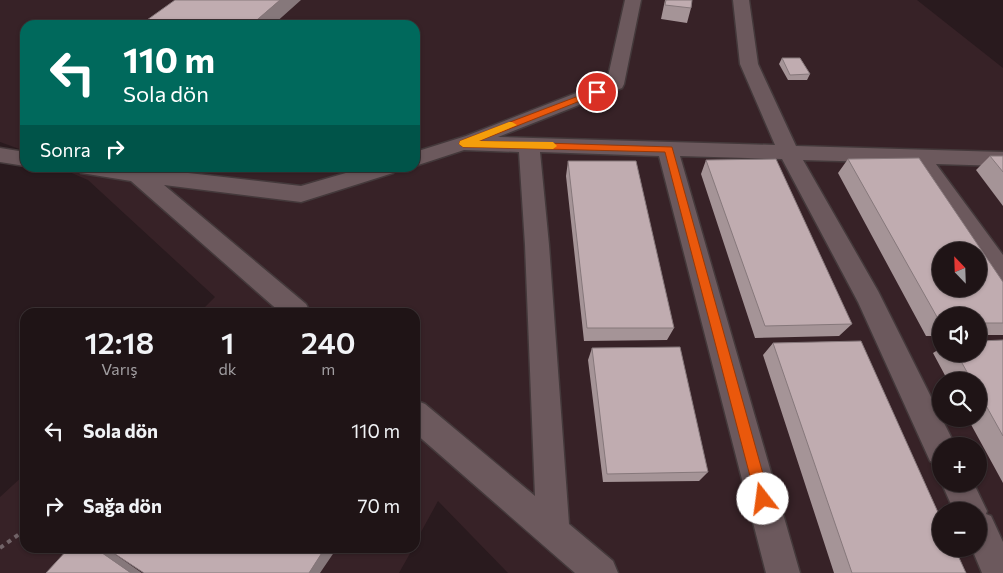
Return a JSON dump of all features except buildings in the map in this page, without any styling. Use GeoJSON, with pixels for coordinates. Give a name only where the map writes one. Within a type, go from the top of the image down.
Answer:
{"type":"FeatureCollection","features":[{"type":"Feature","properties":{"kind":"street"},"geometry":{"type":"LineString","coordinates":[[420,157],[463,144],[615,84],[633,0]]}},
{"type":"Feature","properties":{"kind":"street"},"geometry":{"type":"LineString","coordinates":[[741,0],[749,64],[788,152],[869,298],[935,437]]}},
{"type":"Feature","properties":{"kind":"street"},"geometry":{"type":"LineString","coordinates":[[463,144],[1003,158]]}},
{"type":"Feature","properties":{"kind":"street"},"geometry":{"type":"LineString","coordinates":[[529,145],[537,245],[553,533]]}},
{"type":"Feature","properties":{"kind":"street"},"geometry":{"type":"LineString","coordinates":[[668,149],[783,573]]}},
{"type":"Feature","properties":{"kind":"street"},"geometry":{"type":"LineString","coordinates":[[0,155],[20,157]]}},
{"type":"Feature","properties":{"kind":"street"},"geometry":{"type":"LineString","coordinates":[[918,156],[1003,274]]}},
{"type":"Feature","properties":{"kind":"street"},"geometry":{"type":"LineString","coordinates":[[121,172],[301,194],[373,172]]}},
{"type":"Feature","properties":{"kind":"street"},"geometry":{"type":"LineString","coordinates":[[138,174],[292,308]]}},
{"type":"Feature","properties":{"kind":"street"},"geometry":{"type":"LineString","coordinates":[[420,418],[601,573]]}},
{"type":"Feature","properties":{"kind":"street"},"geometry":{"type":"LineString","coordinates":[[987,545],[1000,573]]}},
{"type":"Feature","properties":{"kind":"path"},"geometry":{"type":"LineString","coordinates":[[0,548],[20,534]]}},
{"type":"Feature","properties":{"kind":"shaded area"},"geometry":{"type":"Polygon","coordinates":[[[0,0],[917,0],[1003,68],[1003,573],[508,573],[438,501],[420,534],[420,308],[204,308],[215,297],[88,180],[69,172],[420,172],[420,20],[20,20],[20,149],[0,142],[0,0]]]}},
{"type":"Feature","properties":{"kind":"shaded area"},"geometry":{"type":"Polygon","coordinates":[[[20,479],[20,553],[410,553],[399,573],[0,573],[0,497],[20,479]]]}},
{"type":"Feature","properties":{"kind":"slow traffic"},"geometry":{"type":"LineString","coordinates":[[512,125],[463,144],[553,146]]}},
{"type":"Feature","properties":{"kind":"route"},"geometry":{"type":"LineString","coordinates":[[597,92],[463,144],[668,149],[763,499]]}}]}
